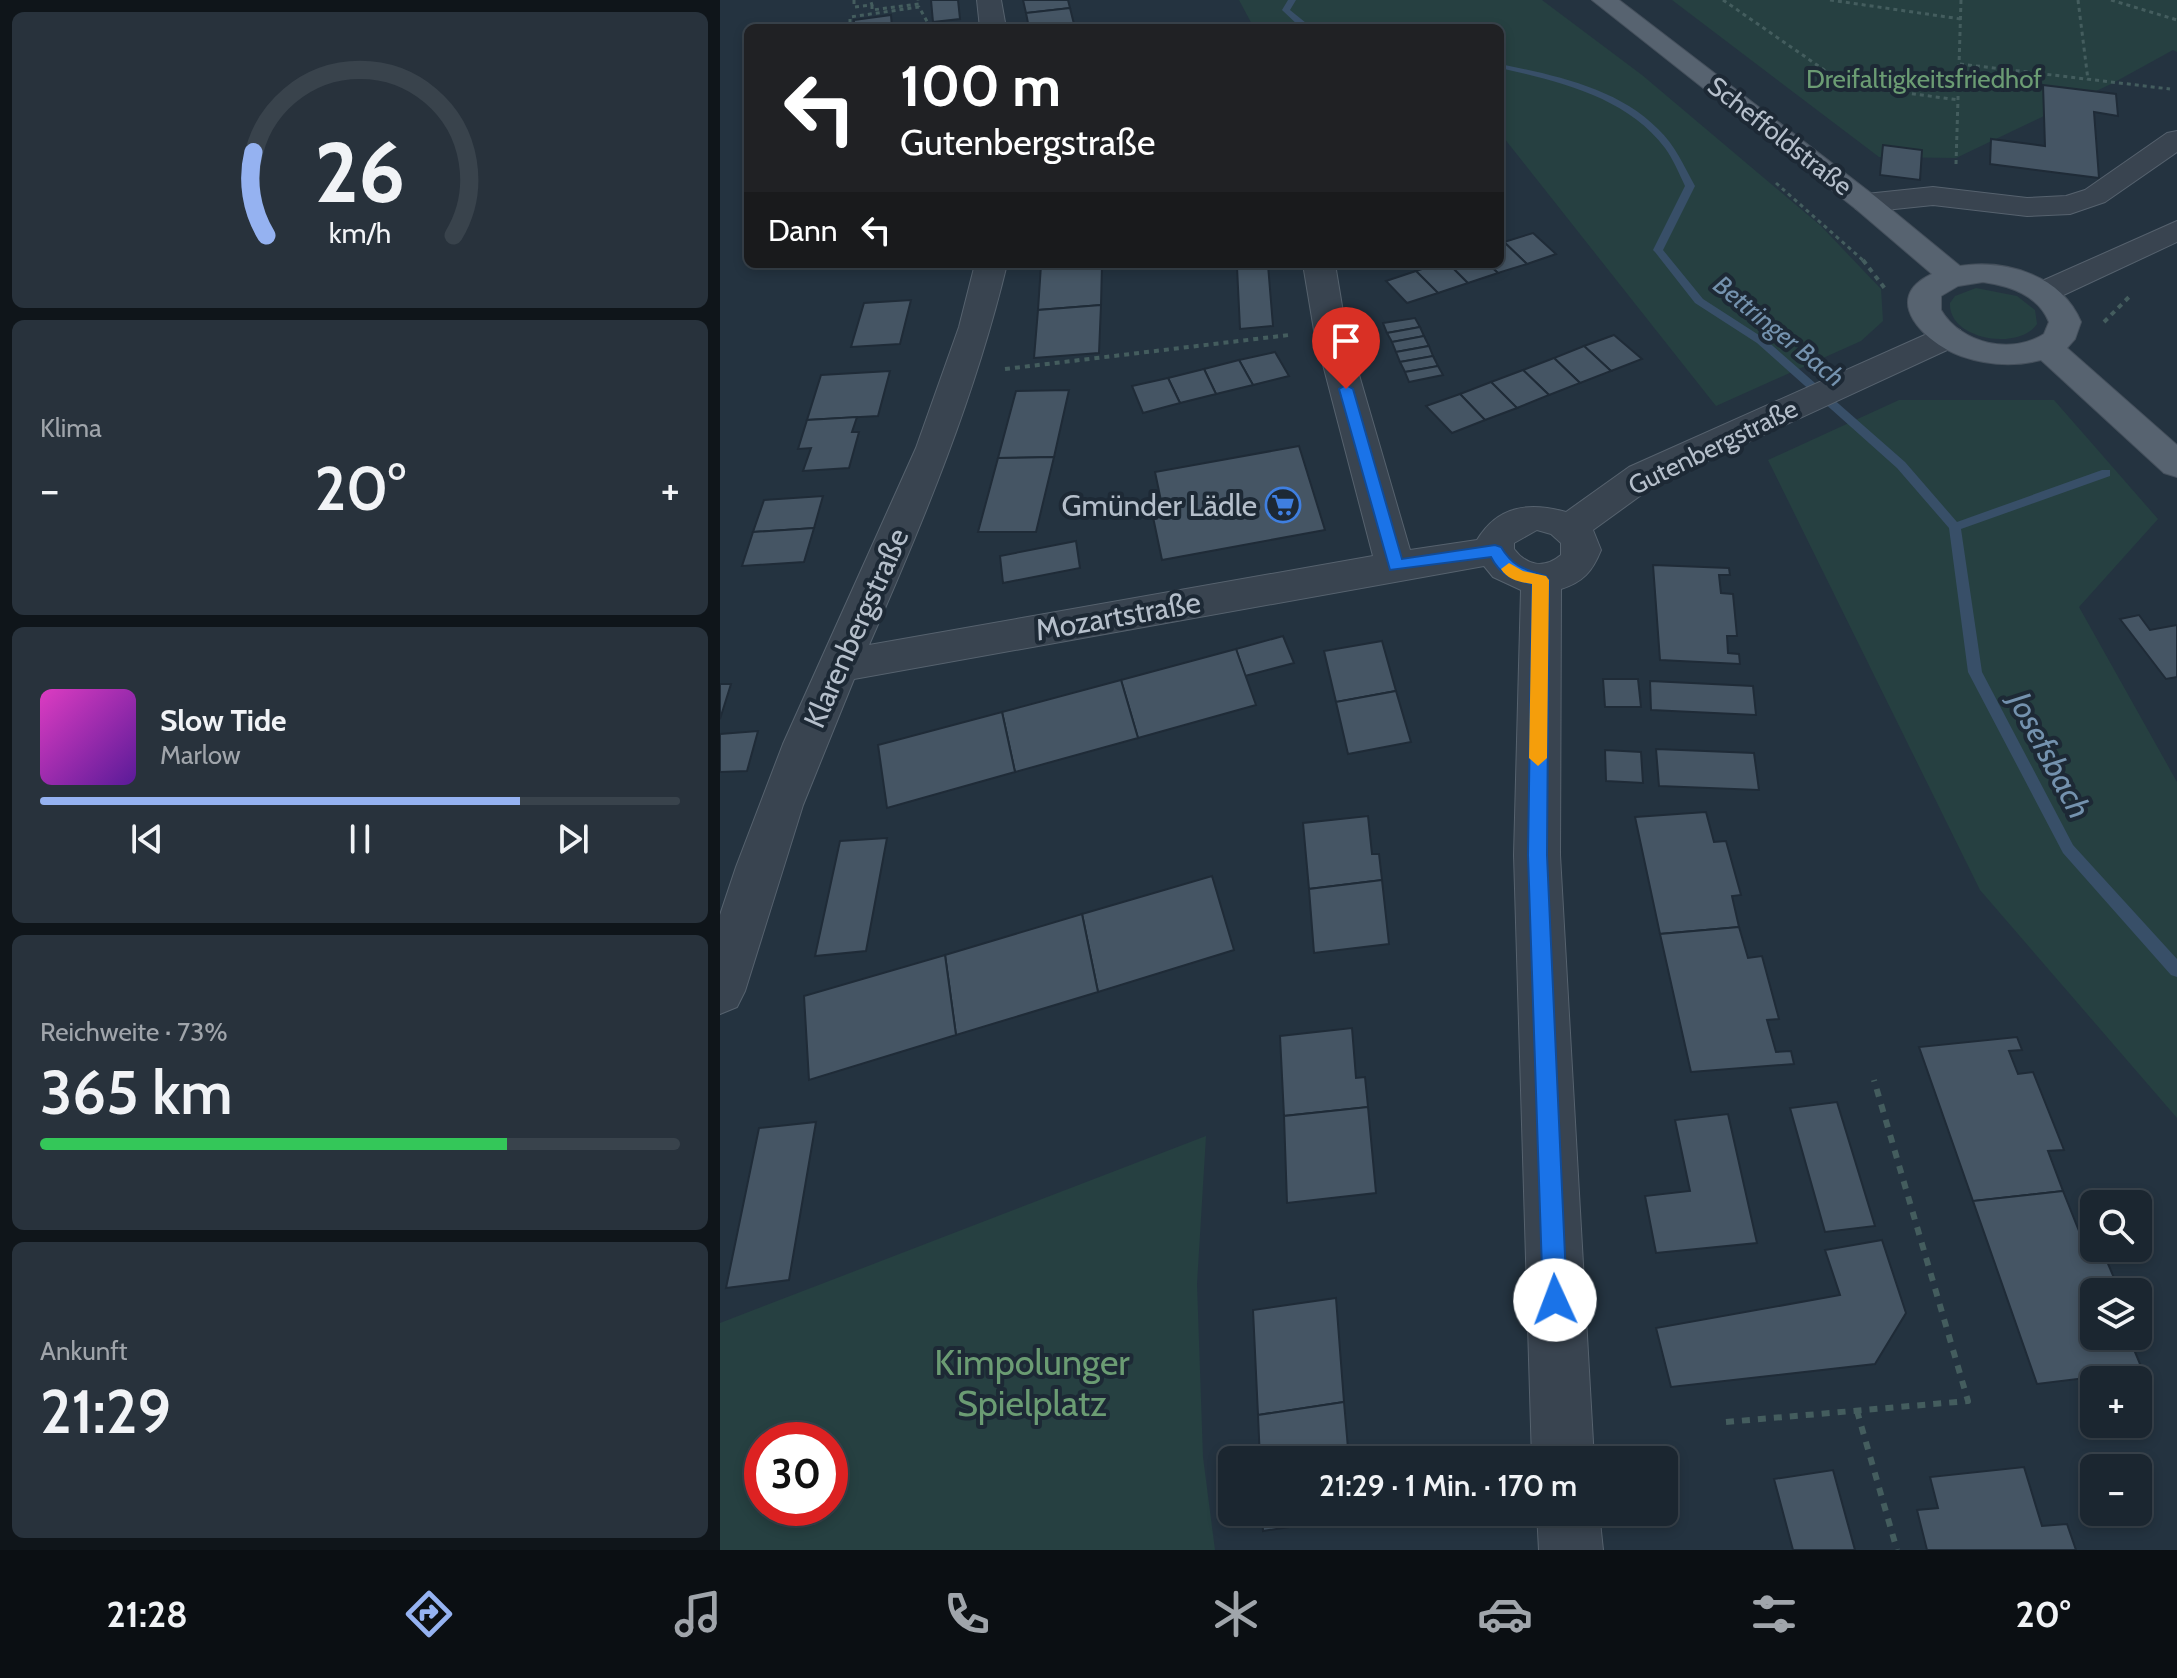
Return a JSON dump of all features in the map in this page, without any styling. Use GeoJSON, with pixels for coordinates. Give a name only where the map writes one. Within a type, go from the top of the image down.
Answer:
{"type":"FeatureCollection","features":[{"type":"Feature","properties":{"kind":"main road","name":"Scheffoldstraße"},"geometry":{"type":"LineString","coordinates":[[1604,0],[1866,203],[1953,276]]}},
{"type":"Feature","properties":{"kind":"main road"},"geometry":{"type":"LineString","coordinates":[[1999,275],[2044,292],[2061,310],[2065,322],[2063,334],[2047,348],[2025,353],[1999,353],[1972,348],[1948,337],[1930,320],[1925,309],[1925,298],[1934,285],[1953,276],[1999,275]]}},
{"type":"Feature","properties":{"kind":"main road"},"geometry":{"type":"LineString","coordinates":[[2047,348],[2177,465]]}},
{"type":"Feature","properties":{"kind":"street"},"geometry":{"type":"LineString","coordinates":[[989,0],[992,24]]}},
{"type":"Feature","properties":{"kind":"street"},"geometry":{"type":"LineString","coordinates":[[1866,203],[1902,197],[1956,197],[2027,207],[2070,205],[2095,196],[2177,139]]}},
{"type":"Feature","properties":{"kind":"street"},"geometry":{"type":"LineString","coordinates":[[2044,292],[2136,252],[2177,230]]}},
{"type":"Feature","properties":{"kind":"street","name":"Klarenbergstraße"},"geometry":{"type":"LineString","coordinates":[[720,991],[759,865],[804,746],[951,409],[990,268]]}},
{"type":"Feature","properties":{"kind":"street"},"geometry":{"type":"LineString","coordinates":[[1320,268],[1330,330],[1395,566]]}},
{"type":"Feature","properties":{"kind":"street","name":"Gutenbergstraße"},"geometry":{"type":"LineString","coordinates":[[1571,527],[1642,476],[1948,337]]}},
{"type":"Feature","properties":{"kind":"street"},"geometry":{"type":"LineString","coordinates":[[1538,517],[1571,527],[1580,537],[1584,549],[1581,561],[1572,571],[1558,577],[1541,580],[1519,576],[1503,565],[1495,551],[1497,538],[1506,527],[1520,520],[1538,517]]}},
{"type":"Feature","properties":{"kind":"street","name":"Mozartstraße"},"geometry":{"type":"LineString","coordinates":[[840,666],[1395,566],[1495,551]]}},
{"type":"Feature","properties":{"kind":"street"},"geometry":{"type":"LineString","coordinates":[[1541,580],[1539,930],[1562,1446]]}},
{"type":"Feature","properties":{"kind":"street"},"geometry":{"type":"LineString","coordinates":[[1569,1526],[1571,1550]]}},
{"type":"Feature","properties":{"kind":"path"},"geometry":{"type":"LineString","coordinates":[[854,0],[854,7],[871,4],[872,10],[919,4],[918,0]]}},
{"type":"Feature","properties":{"kind":"path"},"geometry":{"type":"LineString","coordinates":[[1723,0],[1846,85],[1959,100]]}},
{"type":"Feature","properties":{"kind":"path"},"geometry":{"type":"LineString","coordinates":[[1830,0],[1961,19]]}},
{"type":"Feature","properties":{"kind":"path"},"geometry":{"type":"LineString","coordinates":[[1956,197],[1961,0]]}},
{"type":"Feature","properties":{"kind":"path"},"geometry":{"type":"LineString","coordinates":[[2078,0],[2088,80]]}},
{"type":"Feature","properties":{"kind":"path"},"geometry":{"type":"LineString","coordinates":[[2111,0],[2177,20]]}},
{"type":"Feature","properties":{"kind":"path"},"geometry":{"type":"LineString","coordinates":[[850,24],[850,17],[919,7],[928,24]]}},
{"type":"Feature","properties":{"kind":"path"},"geometry":{"type":"LineString","coordinates":[[1960,64],[2170,89]]}},
{"type":"Feature","properties":{"kind":"path"},"geometry":{"type":"LineString","coordinates":[[1766,174],[1869,265],[1892,303],[1884,336],[1909,355]]}},
{"type":"Feature","properties":{"kind":"path"},"geometry":{"type":"LineString","coordinates":[[2078,375],[2104,365],[2094,337],[2121,303],[2142,288]]}},
{"type":"Feature","properties":{"kind":"path"},"geometry":{"type":"LineString","coordinates":[[961,374],[1330,330]]}},
{"type":"Feature","properties":{"kind":"path"},"geometry":{"type":"LineString","coordinates":[[1726,1422],[1968,1401],[1874,1080]]}},
{"type":"Feature","properties":{"kind":"path"},"geometry":{"type":"LineString","coordinates":[[1857,1411],[1897,1550]]}},
{"type":"Feature","properties":{"kind":"green space"},"geometry":{"type":"Polygon","coordinates":[[[1239,0],[1542,0],[1642,75],[1821,226],[1881,289],[1883,321],[1861,341],[1716,406],[1504,138],[1504,24],[1252,24],[1239,0]]]}},
{"type":"Feature","properties":{"kind":"green space","name":"Dreifaltigkeitsfriedhof"},"geometry":{"type":"Polygon","coordinates":[[[1672,0],[2177,0],[2177,52],[2173,50],[2113,83],[1956,158],[1879,157],[1672,0]]]}},
{"type":"Feature","properties":{"kind":"green space"},"geometry":{"type":"Polygon","coordinates":[[[1976,288],[2017,296],[2035,310],[2037,324],[2016,337],[2001,339],[1986,338],[1960,326],[1952,316],[1950,303],[1955,296],[1976,288]]]}},
{"type":"Feature","properties":{"kind":"green space"},"geometry":{"type":"Polygon","coordinates":[[[1899,400],[2054,400],[2158,519],[2079,607],[2177,782],[2177,1118],[1980,890],[1768,460],[1899,400]]]}},
{"type":"Feature","properties":{"kind":"green space","name":"Kimpolunger Spielplatz"},"geometry":{"type":"Polygon","coordinates":[[[1206,1136],[1197,1284],[1203,1457],[1215,1550],[720,1550],[720,1323],[1206,1136]]]}},
{"type":"Feature","properties":{"kind":"building"},"geometry":{"type":"Polygon","coordinates":[[[931,0],[958,0],[960,19],[933,22],[931,0]]]}},
{"type":"Feature","properties":{"kind":"building"},"geometry":{"type":"Polygon","coordinates":[[[1023,0],[1068,0],[1070,8],[1026,13],[1023,0]]]}},
{"type":"Feature","properties":{"kind":"building"},"geometry":{"type":"Polygon","coordinates":[[[1070,8],[1074,24],[1028,24],[1026,13],[1070,8]]]}},
{"type":"Feature","properties":{"kind":"building"},"geometry":{"type":"Polygon","coordinates":[[[891,15],[892,24],[854,24],[854,20],[891,15]]]}},
{"type":"Feature","properties":{"kind":"building"},"geometry":{"type":"Polygon","coordinates":[[[2043,85],[2116,94],[2118,116],[2094,112],[2099,178],[1990,164],[1991,139],[2045,146],[2043,85]]]}},
{"type":"Feature","properties":{"kind":"building"},"geometry":{"type":"Polygon","coordinates":[[[1883,145],[1922,150],[1920,180],[1880,175],[1883,145]]]}},
{"type":"Feature","properties":{"kind":"building"},"geometry":{"type":"Polygon","coordinates":[[[1533,233],[1556,254],[1527,264],[1504,242],[1533,233]]]}},
{"type":"Feature","properties":{"kind":"building"},"geometry":{"type":"Polygon","coordinates":[[[1504,242],[1527,264],[1498,273],[1492,268],[1504,268],[1504,242]]]}},
{"type":"Feature","properties":{"kind":"building"},"geometry":{"type":"Polygon","coordinates":[[[1041,268],[1102,268],[1101,305],[1038,310],[1041,268]]]}},
{"type":"Feature","properties":{"kind":"building"},"geometry":{"type":"Polygon","coordinates":[[[1237,268],[1268,268],[1273,326],[1240,329],[1237,268]]]}},
{"type":"Feature","properties":{"kind":"building"},"geometry":{"type":"Polygon","coordinates":[[[1453,268],[1468,283],[1438,293],[1416,271],[1453,268]]]}},
{"type":"Feature","properties":{"kind":"building"},"geometry":{"type":"Polygon","coordinates":[[[1453,268],[1492,268],[1498,273],[1468,283],[1453,268]]]}},
{"type":"Feature","properties":{"kind":"building"},"geometry":{"type":"Polygon","coordinates":[[[1416,271],[1438,293],[1407,303],[1386,281],[1416,271]]]}},
{"type":"Feature","properties":{"kind":"building"},"geometry":{"type":"Polygon","coordinates":[[[911,300],[900,344],[851,347],[864,303],[911,300]]]}},
{"type":"Feature","properties":{"kind":"building"},"geometry":{"type":"Polygon","coordinates":[[[1101,305],[1099,353],[1034,358],[1038,310],[1101,305]]]}},
{"type":"Feature","properties":{"kind":"building"},"geometry":{"type":"Polygon","coordinates":[[[1415,318],[1420,327],[1387,333],[1383,323],[1415,318]]]}},
{"type":"Feature","properties":{"kind":"building"},"geometry":{"type":"Polygon","coordinates":[[[1420,327],[1424,336],[1392,342],[1387,333],[1420,327]]]}},
{"type":"Feature","properties":{"kind":"building"},"geometry":{"type":"Polygon","coordinates":[[[1614,335],[1642,359],[1611,371],[1584,346],[1614,335]]]}},
{"type":"Feature","properties":{"kind":"building"},"geometry":{"type":"Polygon","coordinates":[[[1424,336],[1429,346],[1396,352],[1392,342],[1424,336]]]}},
{"type":"Feature","properties":{"kind":"building"},"geometry":{"type":"Polygon","coordinates":[[[1429,346],[1433,356],[1400,362],[1396,352],[1429,346]]]}},
{"type":"Feature","properties":{"kind":"building"},"geometry":{"type":"Polygon","coordinates":[[[1584,346],[1611,371],[1580,383],[1554,358],[1584,346]]]}},
{"type":"Feature","properties":{"kind":"building"},"geometry":{"type":"Polygon","coordinates":[[[1275,352],[1289,376],[1253,385],[1239,360],[1275,352]]]}},
{"type":"Feature","properties":{"kind":"building"},"geometry":{"type":"Polygon","coordinates":[[[1433,356],[1438,366],[1405,372],[1400,362],[1433,356]]]}},
{"type":"Feature","properties":{"kind":"building"},"geometry":{"type":"Polygon","coordinates":[[[1554,358],[1580,383],[1549,395],[1523,370],[1554,358]]]}},
{"type":"Feature","properties":{"kind":"building"},"geometry":{"type":"Polygon","coordinates":[[[1239,360],[1253,385],[1216,394],[1204,369],[1239,360]]]}},
{"type":"Feature","properties":{"kind":"building"},"geometry":{"type":"Polygon","coordinates":[[[1438,366],[1443,375],[1409,382],[1405,372],[1438,366]]]}},
{"type":"Feature","properties":{"kind":"building"},"geometry":{"type":"Polygon","coordinates":[[[1204,369],[1216,394],[1180,403],[1168,378],[1204,369]]]}},
{"type":"Feature","properties":{"kind":"building"},"geometry":{"type":"Polygon","coordinates":[[[1523,370],[1549,395],[1517,408],[1491,382],[1523,370]]]}},
{"type":"Feature","properties":{"kind":"building"},"geometry":{"type":"Polygon","coordinates":[[[890,371],[878,416],[807,420],[821,375],[890,371]]]}},
{"type":"Feature","properties":{"kind":"building"},"geometry":{"type":"Polygon","coordinates":[[[1168,378],[1180,403],[1143,413],[1132,386],[1168,378]]]}},
{"type":"Feature","properties":{"kind":"building"},"geometry":{"type":"Polygon","coordinates":[[[1491,382],[1517,408],[1485,420],[1460,394],[1491,382]]]}},
{"type":"Feature","properties":{"kind":"building"},"geometry":{"type":"Polygon","coordinates":[[[1069,390],[1054,457],[998,458],[1016,391],[1069,390]]]}},
{"type":"Feature","properties":{"kind":"building"},"geometry":{"type":"Polygon","coordinates":[[[1460,394],[1485,420],[1452,433],[1426,406],[1460,394]]]}},
{"type":"Feature","properties":{"kind":"building"},"geometry":{"type":"Polygon","coordinates":[[[857,417],[852,432],[859,432],[849,468],[803,471],[811,448],[798,449],[807,420],[857,417]]]}},
{"type":"Feature","properties":{"kind":"building"},"geometry":{"type":"Polygon","coordinates":[[[1299,446],[1325,530],[1162,560],[1153,517],[1164,515],[1155,472],[1299,446]]]}},
{"type":"Feature","properties":{"kind":"building"},"geometry":{"type":"Polygon","coordinates":[[[1054,457],[1036,532],[978,532],[998,458],[1054,457]]]}},
{"type":"Feature","properties":{"kind":"building"},"geometry":{"type":"Polygon","coordinates":[[[823,496],[814,528],[753,532],[764,500],[823,496]]]}},
{"type":"Feature","properties":{"kind":"building"},"geometry":{"type":"Polygon","coordinates":[[[814,528],[804,562],[742,566],[753,532],[814,528]]]}},
{"type":"Feature","properties":{"kind":"building"},"geometry":{"type":"Polygon","coordinates":[[[1076,541],[1080,568],[1003,583],[1000,556],[1076,541]]]}},
{"type":"Feature","properties":{"kind":"building"},"geometry":{"type":"Polygon","coordinates":[[[1653,565],[1729,568],[1730,575],[1719,575],[1721,593],[1733,594],[1737,636],[1727,636],[1728,653],[1739,654],[1740,664],[1660,660],[1653,565]]]}},
{"type":"Feature","properties":{"kind":"building"},"geometry":{"type":"Polygon","coordinates":[[[2139,615],[2150,630],[2177,625],[2177,677],[2166,679],[2120,619],[2139,615]]]}},
{"type":"Feature","properties":{"kind":"building"},"geometry":{"type":"Polygon","coordinates":[[[1283,636],[1294,663],[1245,676],[1236,649],[1283,636]]]}},
{"type":"Feature","properties":{"kind":"building"},"geometry":{"type":"Polygon","coordinates":[[[1382,641],[1396,691],[1336,702],[1324,651],[1382,641]]]}},
{"type":"Feature","properties":{"kind":"building"},"geometry":{"type":"Polygon","coordinates":[[[1236,649],[1256,705],[1138,738],[1121,680],[1236,649]]]}},
{"type":"Feature","properties":{"kind":"building"},"geometry":{"type":"Polygon","coordinates":[[[1603,679],[1638,679],[1641,707],[1605,707],[1603,679]]]}},
{"type":"Feature","properties":{"kind":"building"},"geometry":{"type":"Polygon","coordinates":[[[1121,680],[1138,738],[1015,772],[1002,712],[1121,680]]]}},
{"type":"Feature","properties":{"kind":"building"},"geometry":{"type":"Polygon","coordinates":[[[1650,681],[1753,686],[1756,715],[1651,710],[1650,681]]]}},
{"type":"Feature","properties":{"kind":"building"},"geometry":{"type":"Polygon","coordinates":[[[720,684],[731,684],[720,719],[720,684]]]}},
{"type":"Feature","properties":{"kind":"building"},"geometry":{"type":"Polygon","coordinates":[[[1396,691],[1411,742],[1348,754],[1336,702],[1396,691]]]}},
{"type":"Feature","properties":{"kind":"building"},"geometry":{"type":"Polygon","coordinates":[[[1002,712],[1015,772],[887,808],[878,745],[1002,712]]]}},
{"type":"Feature","properties":{"kind":"building"},"geometry":{"type":"Polygon","coordinates":[[[758,731],[747,771],[720,772],[720,734],[758,731]]]}},
{"type":"Feature","properties":{"kind":"building"},"geometry":{"type":"Polygon","coordinates":[[[1656,749],[1754,753],[1759,790],[1659,786],[1656,749]]]}},
{"type":"Feature","properties":{"kind":"building"},"geometry":{"type":"Polygon","coordinates":[[[1605,750],[1641,752],[1643,783],[1606,781],[1605,750]]]}},
{"type":"Feature","properties":{"kind":"building"},"geometry":{"type":"Polygon","coordinates":[[[1706,812],[1714,842],[1726,841],[1741,895],[1732,896],[1739,927],[1660,934],[1635,817],[1706,812]]]}},
{"type":"Feature","properties":{"kind":"building"},"geometry":{"type":"Polygon","coordinates":[[[1368,816],[1372,854],[1379,854],[1382,880],[1309,889],[1303,823],[1368,816]]]}},
{"type":"Feature","properties":{"kind":"building"},"geometry":{"type":"Polygon","coordinates":[[[887,838],[866,951],[815,956],[840,841],[887,838]]]}},
{"type":"Feature","properties":{"kind":"building"},"geometry":{"type":"Polygon","coordinates":[[[1212,876],[1234,950],[1098,992],[1082,914],[1212,876]]]}},
{"type":"Feature","properties":{"kind":"building"},"geometry":{"type":"Polygon","coordinates":[[[1382,880],[1389,944],[1314,953],[1309,889],[1382,880]]]}},
{"type":"Feature","properties":{"kind":"building"},"geometry":{"type":"Polygon","coordinates":[[[1082,914],[1098,992],[956,1035],[945,955],[1082,914]]]}},
{"type":"Feature","properties":{"kind":"building"},"geometry":{"type":"Polygon","coordinates":[[[1739,927],[1748,958],[1762,956],[1779,1019],[1767,1020],[1776,1052],[1791,1051],[1794,1064],[1691,1072],[1660,934],[1739,927]]]}},
{"type":"Feature","properties":{"kind":"building"},"geometry":{"type":"Polygon","coordinates":[[[945,955],[956,1035],[809,1080],[804,996],[945,955]]]}},
{"type":"Feature","properties":{"kind":"building"},"geometry":{"type":"Polygon","coordinates":[[[1352,1028],[1356,1078],[1365,1077],[1368,1107],[1284,1116],[1280,1036],[1352,1028]]]}},
{"type":"Feature","properties":{"kind":"building"},"geometry":{"type":"Polygon","coordinates":[[[2017,1037],[2022,1050],[2009,1051],[2018,1074],[2033,1072],[2064,1150],[2048,1151],[2063,1191],[1973,1201],[1919,1047],[2017,1037]]]}},
{"type":"Feature","properties":{"kind":"building"},"geometry":{"type":"Polygon","coordinates":[[[1837,1102],[1875,1226],[1825,1232],[1790,1108],[1837,1102]]]}},
{"type":"Feature","properties":{"kind":"building"},"geometry":{"type":"Polygon","coordinates":[[[1368,1107],[1376,1193],[1287,1203],[1284,1116],[1368,1107]]]}},
{"type":"Feature","properties":{"kind":"building"},"geometry":{"type":"Polygon","coordinates":[[[1728,1114],[1757,1243],[1656,1253],[1645,1196],[1690,1191],[1675,1120],[1728,1114]]]}},
{"type":"Feature","properties":{"kind":"building"},"geometry":{"type":"Polygon","coordinates":[[[816,1122],[789,1280],[726,1288],[759,1128],[816,1122]]]}},
{"type":"Feature","properties":{"kind":"building"},"geometry":{"type":"Polygon","coordinates":[[[2063,1191],[2080,1234],[2080,1262],[2107,1262],[2114,1278],[2080,1278],[2080,1350],[2134,1350],[2141,1366],[2080,1366],[2080,1379],[2037,1384],[1973,1201],[2063,1191]]]}},
{"type":"Feature","properties":{"kind":"building"},"geometry":{"type":"Polygon","coordinates":[[[1882,1240],[1906,1313],[1875,1364],[1671,1387],[1656,1328],[1840,1295],[1825,1250],[1882,1240]]]}},
{"type":"Feature","properties":{"kind":"building"},"geometry":{"type":"Polygon","coordinates":[[[1336,1298],[1344,1402],[1258,1415],[1253,1310],[1336,1298]]]}},
{"type":"Feature","properties":{"kind":"building"},"geometry":{"type":"Polygon","coordinates":[[[1344,1402],[1348,1446],[1259,1446],[1258,1415],[1344,1402]]]}},
{"type":"Feature","properties":{"kind":"building"},"geometry":{"type":"Polygon","coordinates":[[[2024,1467],[2042,1526],[2067,1524],[2076,1550],[1927,1550],[1917,1510],[1938,1508],[1930,1477],[2024,1467]]]}},
{"type":"Feature","properties":{"kind":"building"},"geometry":{"type":"Polygon","coordinates":[[[1833,1470],[1855,1550],[1793,1550],[1774,1479],[1833,1470]]]}},
{"type":"Feature","properties":{"kind":"building"},"geometry":{"type":"Polygon","coordinates":[[[1263,1526],[1295,1526],[1263,1531],[1263,1526]]]}},
{"type":"Feature","properties":{"kind":"waterway","name":"Bettringer Bach"},"geometry":{"type":"LineString","coordinates":[[1292,0],[1286,10],[1302,24]]}},
{"type":"Feature","properties":{"kind":"waterway","name":"Bettringer Bach"},"geometry":{"type":"LineString","coordinates":[[1504,67],[1593,92],[1637,115],[1655,130],[1672,152],[1690,186],[1658,250],[1699,301],[1761,341],[1901,465],[1955,527]]}},
{"type":"Feature","properties":{"kind":"waterway"},"geometry":{"type":"LineString","coordinates":[[1955,527],[2106,473]]}},
{"type":"Feature","properties":{"kind":"waterway","name":"Josefsbach"},"geometry":{"type":"LineString","coordinates":[[1955,527],[1975,672],[2068,849],[2177,970]]}},
{"type":"Feature","properties":{"kind":"slow traffic"},"geometry":{"type":"LineString","coordinates":[[1509,569],[1519,576],[1541,580],[1538,758]]}},
{"type":"Feature","properties":{"kind":"place","name":"Gmünder Lädle"},"geometry":{"type":"Point","coordinates":[1283,505]}},
{"type":"Feature","properties":{"kind":"route"},"geometry":{"type":"LineString","coordinates":[[1346,389],[1395,566],[1495,551],[1503,565],[1519,576],[1541,580],[1537,855],[1555,1300]]}}]}
